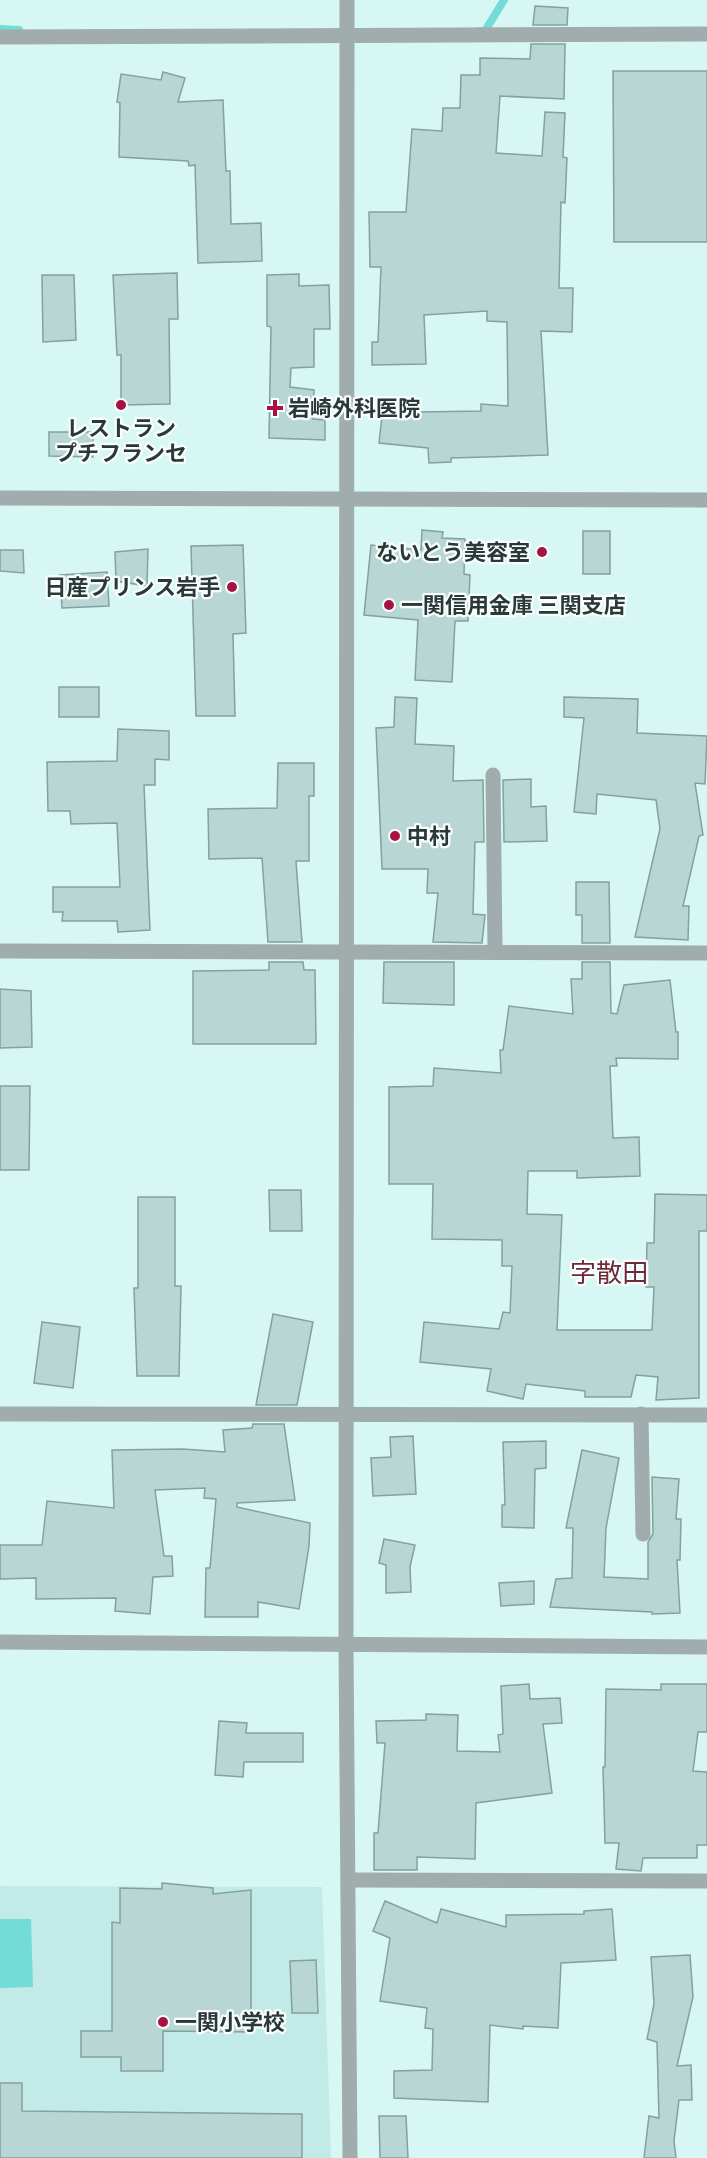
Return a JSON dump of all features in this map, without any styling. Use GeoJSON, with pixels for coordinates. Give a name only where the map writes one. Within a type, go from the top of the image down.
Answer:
{"type":"FeatureCollection","features":[{"type":"Feature","properties":{"kind":"street"},"geometry":{"type":"LineString","coordinates":[[347,0],[346,1644],[350,2158]]}},
{"type":"Feature","properties":{"kind":"street"},"geometry":{"type":"LineString","coordinates":[[0,37],[347,38],[707,34]]}},
{"type":"Feature","properties":{"kind":"street"},"geometry":{"type":"LineString","coordinates":[[0,498],[707,500]]}},
{"type":"Feature","properties":{"kind":"street"},"geometry":{"type":"LineString","coordinates":[[493,775],[495,951]]}},
{"type":"Feature","properties":{"kind":"street"},"geometry":{"type":"LineString","coordinates":[[0,951],[707,953]]}},
{"type":"Feature","properties":{"kind":"street"},"geometry":{"type":"LineString","coordinates":[[0,1414],[707,1415]]}},
{"type":"Feature","properties":{"kind":"street"},"geometry":{"type":"LineString","coordinates":[[642,1414],[643,1534]]}},
{"type":"Feature","properties":{"kind":"street"},"geometry":{"type":"LineString","coordinates":[[0,1642],[707,1647]]}},
{"type":"Feature","properties":{"kind":"street"},"geometry":{"type":"LineString","coordinates":[[349,1881],[707,1881]]}},
{"type":"Feature","properties":{"kind":"shaded area","name":"一関小学校"},"geometry":{"type":"Polygon","coordinates":[[[0,1886],[322,1887],[331,2158],[0,2158],[0,1886]]]}},
{"type":"Feature","properties":{"kind":"water"},"geometry":{"type":"Polygon","coordinates":[[[0,1919],[31,1919],[33,1987],[0,1988],[0,1919]]]}},
{"type":"Feature","properties":{"kind":"building"},"geometry":{"type":"Polygon","coordinates":[[[535,6],[568,8],[567,25],[533,25],[535,6]]]}},
{"type":"Feature","properties":{"kind":"building"},"geometry":{"type":"Polygon","coordinates":[[[531,44],[565,44],[564,99],[500,96],[496,153],[542,156],[545,112],[565,113],[563,157],[567,158],[565,203],[561,202],[559,288],[573,288],[572,332],[541,331],[548,455],[451,458],[451,462],[429,463],[428,448],[379,443],[384,398],[420,402],[419,412],[481,411],[481,404],[508,406],[507,322],[487,321],[487,311],[424,315],[426,364],[372,365],[372,342],[378,342],[381,267],[370,267],[369,212],[406,212],[412,129],[442,131],[443,108],[460,108],[461,75],[480,75],[480,58],[530,59],[531,44]]]}},
{"type":"Feature","properties":{"kind":"building"},"geometry":{"type":"Polygon","coordinates":[[[613,71],[707,71],[707,242],[614,242],[613,71]]]}},
{"type":"Feature","properties":{"kind":"building"},"geometry":{"type":"Polygon","coordinates":[[[163,72],[185,78],[178,102],[223,100],[226,171],[230,171],[231,224],[261,223],[262,261],[198,263],[195,165],[189,166],[188,161],[119,157],[120,103],[117,102],[121,74],[161,80],[163,72]]]}},
{"type":"Feature","properties":{"kind":"building"},"geometry":{"type":"Polygon","coordinates":[[[177,273],[178,319],[169,319],[170,404],[121,405],[121,355],[117,355],[113,275],[177,273]]]}},
{"type":"Feature","properties":{"kind":"building"},"geometry":{"type":"Polygon","coordinates":[[[299,274],[299,286],[329,285],[330,329],[314,329],[314,367],[291,368],[290,387],[314,390],[313,419],[325,420],[325,440],[269,438],[271,327],[267,326],[267,275],[299,274]]]}},
{"type":"Feature","properties":{"kind":"building"},"geometry":{"type":"Polygon","coordinates":[[[42,275],[74,275],[76,340],[43,342],[42,275]]]}},
{"type":"Feature","properties":{"kind":"building"},"geometry":{"type":"Polygon","coordinates":[[[49,432],[93,432],[93,457],[49,456],[49,432]]]}},
{"type":"Feature","properties":{"kind":"building"},"geometry":{"type":"Polygon","coordinates":[[[422,530],[443,532],[442,538],[465,539],[464,574],[470,575],[468,621],[455,621],[452,682],[415,680],[418,620],[364,615],[371,545],[421,550],[422,530]]]}},
{"type":"Feature","properties":{"kind":"building"},"geometry":{"type":"Polygon","coordinates":[[[583,531],[610,531],[610,574],[583,574],[583,531]]]}},
{"type":"Feature","properties":{"kind":"building"},"geometry":{"type":"Polygon","coordinates":[[[243,545],[246,633],[233,634],[235,716],[196,716],[191,546],[243,545]]]}},
{"type":"Feature","properties":{"kind":"building"},"geometry":{"type":"Polygon","coordinates":[[[148,549],[147,586],[116,581],[115,552],[148,549]]]}},
{"type":"Feature","properties":{"kind":"building"},"geometry":{"type":"Polygon","coordinates":[[[0,550],[23,550],[24,573],[0,571],[0,550]]]}},
{"type":"Feature","properties":{"kind":"building"},"geometry":{"type":"Polygon","coordinates":[[[107,572],[109,606],[62,608],[60,575],[107,572]]]}},
{"type":"Feature","properties":{"kind":"building"},"geometry":{"type":"Polygon","coordinates":[[[59,687],[99,687],[99,717],[59,717],[59,687]]]}},
{"type":"Feature","properties":{"kind":"building"},"geometry":{"type":"Polygon","coordinates":[[[395,697],[417,698],[415,744],[454,746],[453,781],[483,780],[484,842],[475,842],[473,914],[485,915],[482,943],[433,942],[438,893],[427,893],[428,869],[382,869],[376,728],[394,727],[395,697]]]}},
{"type":"Feature","properties":{"kind":"building"},"geometry":{"type":"Polygon","coordinates":[[[564,697],[638,699],[637,733],[707,736],[705,784],[695,783],[703,835],[699,836],[683,906],[689,906],[688,940],[635,937],[660,829],[656,800],[597,794],[596,814],[574,812],[584,718],[564,717],[564,697]]]}},
{"type":"Feature","properties":{"kind":"building"},"geometry":{"type":"Polygon","coordinates":[[[118,729],[169,731],[169,760],[155,759],[155,785],[144,785],[150,930],[118,932],[117,921],[62,921],[63,912],[53,912],[53,887],[120,887],[117,823],[71,824],[70,811],[48,811],[47,762],[117,761],[118,729]]]}},
{"type":"Feature","properties":{"kind":"building"},"geometry":{"type":"Polygon","coordinates":[[[278,763],[314,763],[314,796],[309,796],[309,861],[296,861],[302,942],[268,942],[262,858],[209,859],[208,809],[277,808],[278,763]]]}},
{"type":"Feature","properties":{"kind":"building"},"geometry":{"type":"Polygon","coordinates":[[[531,779],[531,807],[546,806],[547,841],[504,842],[503,780],[531,779]]]}},
{"type":"Feature","properties":{"kind":"building"},"geometry":{"type":"Polygon","coordinates":[[[576,882],[609,882],[610,943],[582,943],[582,915],[576,915],[576,882]]]}},
{"type":"Feature","properties":{"kind":"building"},"geometry":{"type":"Polygon","coordinates":[[[269,962],[303,962],[304,970],[315,970],[316,1044],[193,1044],[193,971],[269,970],[269,962]]]}},
{"type":"Feature","properties":{"kind":"building"},"geometry":{"type":"Polygon","coordinates":[[[384,962],[454,962],[454,1005],[383,1003],[384,962]]]}},
{"type":"Feature","properties":{"kind":"building"},"geometry":{"type":"Polygon","coordinates":[[[582,962],[610,962],[611,1013],[617,1014],[624,985],[670,980],[676,1032],[678,1032],[678,1059],[616,1058],[617,1066],[610,1066],[613,1138],[639,1137],[640,1176],[577,1178],[577,1171],[528,1171],[527,1214],[562,1215],[557,1330],[652,1330],[654,1287],[646,1287],[647,1243],[654,1243],[655,1194],[707,1195],[707,1231],[699,1231],[699,1398],[656,1400],[658,1377],[636,1375],[631,1397],[585,1397],[585,1391],[526,1384],[523,1399],[487,1391],[491,1369],[420,1362],[424,1322],[499,1329],[503,1312],[510,1313],[512,1266],[502,1266],[502,1240],[432,1239],[433,1184],[389,1184],[389,1087],[433,1086],[434,1068],[501,1073],[500,1050],[503,1050],[509,1006],[573,1014],[571,979],[582,979],[582,962]]]}},
{"type":"Feature","properties":{"kind":"building"},"geometry":{"type":"Polygon","coordinates":[[[0,989],[31,991],[32,1047],[0,1048],[0,989]]]}},
{"type":"Feature","properties":{"kind":"building"},"geometry":{"type":"Polygon","coordinates":[[[0,1086],[30,1086],[29,1170],[0,1170],[0,1086]]]}},
{"type":"Feature","properties":{"kind":"building"},"geometry":{"type":"Polygon","coordinates":[[[269,1190],[301,1190],[302,1231],[270,1231],[269,1190]]]}},
{"type":"Feature","properties":{"kind":"building"},"geometry":{"type":"Polygon","coordinates":[[[138,1197],[175,1197],[175,1286],[181,1286],[179,1376],[137,1376],[134,1288],[138,1288],[138,1197]]]}},
{"type":"Feature","properties":{"kind":"building"},"geometry":{"type":"Polygon","coordinates":[[[273,1314],[313,1322],[297,1405],[256,1405],[273,1314]]]}},
{"type":"Feature","properties":{"kind":"building"},"geometry":{"type":"Polygon","coordinates":[[[42,1322],[80,1327],[73,1388],[34,1383],[42,1322]]]}},
{"type":"Feature","properties":{"kind":"building"},"geometry":{"type":"Polygon","coordinates":[[[253,1424],[284,1424],[295,1500],[237,1503],[237,1507],[310,1523],[309,1546],[299,1609],[258,1602],[258,1617],[205,1617],[206,1568],[210,1568],[216,1499],[204,1498],[205,1488],[155,1490],[164,1556],[172,1556],[173,1576],[153,1577],[150,1614],[115,1611],[116,1598],[36,1599],[36,1578],[0,1579],[0,1545],[42,1545],[47,1501],[114,1508],[112,1450],[183,1449],[225,1452],[223,1430],[252,1428],[253,1424]]]}},
{"type":"Feature","properties":{"kind":"building"},"geometry":{"type":"Polygon","coordinates":[[[413,1436],[416,1494],[373,1496],[371,1458],[391,1457],[390,1437],[413,1436]]]}},
{"type":"Feature","properties":{"kind":"building"},"geometry":{"type":"Polygon","coordinates":[[[546,1441],[546,1468],[535,1469],[534,1528],[502,1527],[502,1505],[505,1505],[503,1442],[546,1441]]]}},
{"type":"Feature","properties":{"kind":"building"},"geometry":{"type":"Polygon","coordinates":[[[582,1450],[619,1458],[606,1528],[604,1577],[648,1579],[648,1542],[653,1534],[652,1477],[679,1479],[676,1519],[681,1519],[680,1560],[677,1560],[680,1613],[652,1614],[652,1612],[550,1607],[556,1579],[572,1578],[573,1528],[566,1528],[582,1450]]]}},
{"type":"Feature","properties":{"kind":"building"},"geometry":{"type":"Polygon","coordinates":[[[384,1539],[415,1545],[410,1567],[411,1592],[386,1593],[386,1565],[379,1563],[384,1539]]]}},
{"type":"Feature","properties":{"kind":"building"},"geometry":{"type":"Polygon","coordinates":[[[534,1581],[534,1604],[501,1606],[499,1583],[534,1581]]]}},
{"type":"Feature","properties":{"kind":"building"},"geometry":{"type":"Polygon","coordinates":[[[529,1684],[530,1699],[560,1698],[562,1723],[543,1724],[552,1793],[476,1803],[475,1859],[417,1857],[417,1870],[374,1870],[374,1833],[378,1833],[385,1743],[377,1743],[376,1721],[426,1720],[426,1714],[458,1715],[457,1751],[500,1752],[498,1735],[503,1734],[501,1686],[529,1684]]]}},
{"type":"Feature","properties":{"kind":"building"},"geometry":{"type":"Polygon","coordinates":[[[661,1684],[707,1684],[707,1732],[698,1732],[693,1771],[707,1772],[707,1845],[697,1845],[697,1858],[643,1858],[641,1871],[616,1869],[619,1843],[605,1843],[603,1767],[605,1767],[606,1689],[661,1690],[661,1684]]]}},
{"type":"Feature","properties":{"kind":"building"},"geometry":{"type":"Polygon","coordinates":[[[219,1721],[247,1723],[246,1733],[303,1733],[303,1762],[244,1762],[243,1777],[215,1775],[219,1721]]]}},
{"type":"Feature","properties":{"kind":"building"},"geometry":{"type":"Polygon","coordinates":[[[162,1883],[213,1888],[213,1894],[251,1890],[251,2032],[163,2031],[163,2071],[121,2071],[121,2057],[81,2057],[81,2031],[112,2031],[112,1922],[120,1923],[120,1888],[162,1889],[162,1883]]]}},
{"type":"Feature","properties":{"kind":"building"},"geometry":{"type":"Polygon","coordinates":[[[385,1901],[437,1923],[441,1909],[506,1927],[506,1915],[584,1914],[584,1911],[612,1909],[616,1960],[561,1963],[558,2028],[523,2026],[523,2029],[490,2025],[488,2102],[394,2098],[394,2071],[432,2070],[433,2029],[425,2028],[427,2008],[380,2001],[390,1938],[373,1931],[385,1901]]]}},
{"type":"Feature","properties":{"kind":"building"},"geometry":{"type":"Polygon","coordinates":[[[690,1955],[693,1997],[677,2066],[691,2065],[692,2100],[679,2100],[674,2141],[676,2158],[644,2158],[649,2116],[659,2118],[657,2042],[647,2039],[654,2004],[651,1957],[690,1955]]]}},
{"type":"Feature","properties":{"kind":"building"},"geometry":{"type":"Polygon","coordinates":[[[316,1960],[318,2013],[292,2013],[290,1961],[316,1960]]]}},
{"type":"Feature","properties":{"kind":"building"},"geometry":{"type":"Polygon","coordinates":[[[0,2083],[22,2083],[22,2111],[302,2114],[302,2158],[0,2158],[0,2083]]]}},
{"type":"Feature","properties":{"kind":"building"},"geometry":{"type":"Polygon","coordinates":[[[379,2116],[406,2116],[408,2158],[380,2158],[379,2116]]]}},
{"type":"Feature","properties":{"kind":"waterway"},"geometry":{"type":"LineString","coordinates":[[480,31],[485,31],[504,0]]}},
{"type":"Feature","properties":{"kind":"waterway"},"geometry":{"type":"LineString","coordinates":[[0,29],[19,30]]}},
{"type":"Feature","properties":{"kind":"place","name":"レストラン プチフランセ"},"geometry":{"type":"Point","coordinates":[121,405]}},
{"type":"Feature","properties":{"kind":"place","name":"岩崎外科医院"},"geometry":{"type":"Point","coordinates":[275,408]}},
{"type":"Feature","properties":{"kind":"place","name":"ないとう美容室"},"geometry":{"type":"Point","coordinates":[542,552]}},
{"type":"Feature","properties":{"kind":"place","name":"日産プリンス岩手"},"geometry":{"type":"Point","coordinates":[232,587]}},
{"type":"Feature","properties":{"kind":"place","name":"一関信用金庫 三関支店"},"geometry":{"type":"Point","coordinates":[389,605]}},
{"type":"Feature","properties":{"kind":"place","name":"中村"},"geometry":{"type":"Point","coordinates":[395,836]}},
{"type":"Feature","properties":{"kind":"place","name":"一関小学校"},"geometry":{"type":"Point","coordinates":[163,2022]}},
{"type":"Feature","properties":{"kind":"district","name":"字散田"},"geometry":{"type":"Point","coordinates":[609,1273]}}]}
